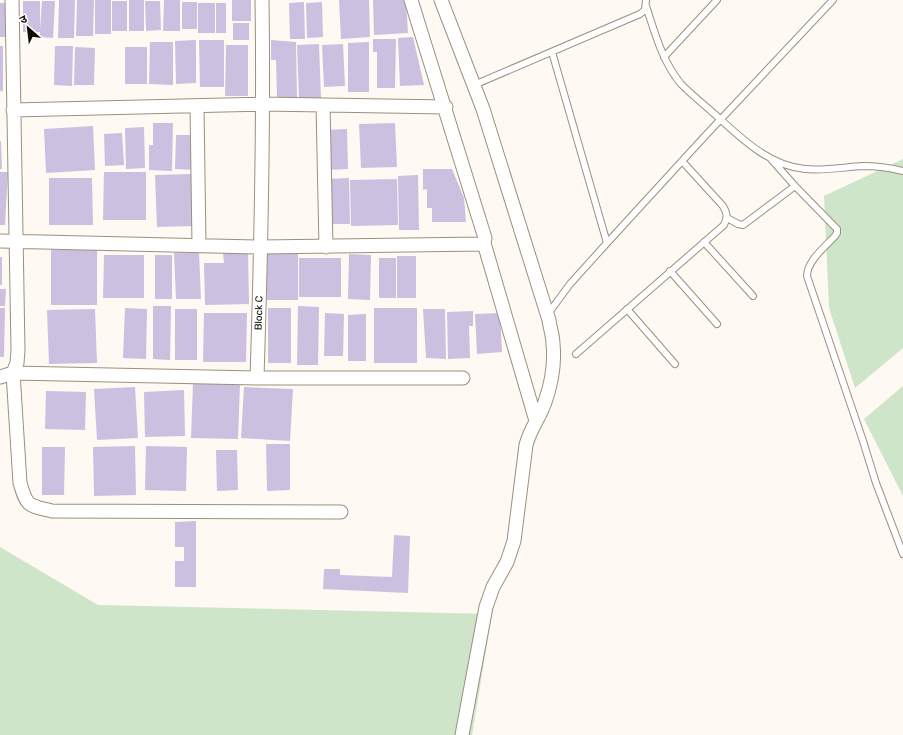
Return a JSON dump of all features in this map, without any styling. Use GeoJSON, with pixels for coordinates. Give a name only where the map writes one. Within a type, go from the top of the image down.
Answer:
{"type":"FeatureCollection","features":[{"type":"Feature","properties":{"kind":"street"},"geometry":{"type":"LineString","coordinates":[[12,0],[9,107],[18,350],[17,363],[13,373],[20,483],[25,499],[32,506],[52,511],[341,512]]}},
{"type":"Feature","properties":{"kind":"street","name":"Block C"},"geometry":{"type":"LineString","coordinates":[[257,378],[263,104],[262,0]]}},
{"type":"Feature","properties":{"kind":"street"},"geometry":{"type":"LineString","coordinates":[[412,0],[483,231],[484,242],[536,421]]}},
{"type":"Feature","properties":{"kind":"street"},"geometry":{"type":"LineString","coordinates":[[441,0],[483,109],[547,315],[553,343],[552,369],[545,402],[528,435],[526,445],[514,541],[507,562],[493,587],[486,607],[462,735]]}},
{"type":"Feature","properties":{"kind":"street"},"geometry":{"type":"LineString","coordinates":[[9,107],[198,106],[263,104],[446,107]]}},
{"type":"Feature","properties":{"kind":"street"},"geometry":{"type":"LineString","coordinates":[[323,105],[326,247]]}},
{"type":"Feature","properties":{"kind":"street"},"geometry":{"type":"LineString","coordinates":[[198,106],[199,246]]}},
{"type":"Feature","properties":{"kind":"street"},"geometry":{"type":"LineString","coordinates":[[0,241],[261,247],[481,244],[484,242]]}},
{"type":"Feature","properties":{"kind":"street"},"geometry":{"type":"LineString","coordinates":[[0,377],[13,373],[257,378],[463,378]]}},
{"type":"Feature","properties":{"kind":"lane"},"geometry":{"type":"LineString","coordinates":[[664,58],[717,0]]}},
{"type":"Feature","properties":{"kind":"lane"},"geometry":{"type":"LineString","coordinates":[[547,315],[570,284],[607,243],[720,119],[833,0]]}},
{"type":"Feature","properties":{"kind":"lane"},"geometry":{"type":"LineString","coordinates":[[474,85],[640,14],[645,10],[646,3]]}},
{"type":"Feature","properties":{"kind":"lane"},"geometry":{"type":"LineString","coordinates":[[646,3],[664,58],[681,84],[739,137],[771,159],[788,166],[804,169],[822,170],[864,166],[903,171]]}},
{"type":"Feature","properties":{"kind":"lane"},"geometry":{"type":"LineString","coordinates":[[552,52],[607,243]]}},
{"type":"Feature","properties":{"kind":"lane"},"geometry":{"type":"LineString","coordinates":[[771,159],[794,186],[837,229],[835,236],[810,264],[807,270],[807,276],[876,483],[903,554]]}},
{"type":"Feature","properties":{"kind":"lane"},"geometry":{"type":"LineString","coordinates":[[682,161],[722,206],[727,213],[728,218],[738,224],[743,225],[794,186]]}},
{"type":"Feature","properties":{"kind":"lane"},"geometry":{"type":"LineString","coordinates":[[576,354],[724,225],[728,218]]}},
{"type":"Feature","properties":{"kind":"lane"},"geometry":{"type":"LineString","coordinates":[[704,242],[753,296]]}},
{"type":"Feature","properties":{"kind":"lane"},"geometry":{"type":"LineString","coordinates":[[670,272],[717,324]]}},
{"type":"Feature","properties":{"kind":"lane"},"geometry":{"type":"LineString","coordinates":[[627,309],[675,364]]}},
{"type":"Feature","properties":{"kind":"green space"},"geometry":{"type":"Polygon","coordinates":[[[903,159],[903,348],[855,388],[829,308],[824,196],[903,159]]]}},
{"type":"Feature","properties":{"kind":"green space"},"geometry":{"type":"Polygon","coordinates":[[[903,386],[903,496],[864,419],[903,386]]]}},
{"type":"Feature","properties":{"kind":"green space"},"geometry":{"type":"Polygon","coordinates":[[[0,547],[98,605],[492,614],[472,735],[0,735],[0,547]]]}},
{"type":"Feature","properties":{"kind":"building"},"geometry":{"type":"Polygon","coordinates":[[[59,0],[75,0],[74,38],[58,38],[59,0]]]}},
{"type":"Feature","properties":{"kind":"building"},"geometry":{"type":"Polygon","coordinates":[[[77,0],[94,0],[93,36],[76,36],[77,0]]]}},
{"type":"Feature","properties":{"kind":"building"},"geometry":{"type":"Polygon","coordinates":[[[95,0],[111,0],[111,34],[95,34],[95,0]]]}},
{"type":"Feature","properties":{"kind":"building"},"geometry":{"type":"Polygon","coordinates":[[[129,0],[144,0],[144,31],[129,31],[129,0]]]}},
{"type":"Feature","properties":{"kind":"building"},"geometry":{"type":"Polygon","coordinates":[[[164,0],[180,0],[180,31],[163,31],[164,0]]]}},
{"type":"Feature","properties":{"kind":"building"},"geometry":{"type":"Polygon","coordinates":[[[232,0],[251,0],[251,21],[232,21],[232,0]]]}},
{"type":"Feature","properties":{"kind":"building"},"geometry":{"type":"Polygon","coordinates":[[[339,0],[369,0],[370,37],[341,39],[339,0]]]}},
{"type":"Feature","properties":{"kind":"building"},"geometry":{"type":"Polygon","coordinates":[[[373,0],[406,0],[408,33],[374,35],[373,0]]]}},
{"type":"Feature","properties":{"kind":"building"},"geometry":{"type":"Polygon","coordinates":[[[23,1],[40,1],[40,29],[42,1],[55,1],[53,38],[40,37],[40,32],[23,32],[23,1]]]}},
{"type":"Feature","properties":{"kind":"building"},"geometry":{"type":"Polygon","coordinates":[[[112,1],[127,1],[127,31],[112,31],[112,1]]]}},
{"type":"Feature","properties":{"kind":"building"},"geometry":{"type":"Polygon","coordinates":[[[145,1],[160,1],[161,30],[146,31],[145,1]]]}},
{"type":"Feature","properties":{"kind":"building"},"geometry":{"type":"Polygon","coordinates":[[[182,2],[197,2],[197,29],[182,29],[182,2]]]}},
{"type":"Feature","properties":{"kind":"building"},"geometry":{"type":"Polygon","coordinates":[[[304,2],[305,39],[290,39],[289,3],[304,2]]]}},
{"type":"Feature","properties":{"kind":"building"},"geometry":{"type":"Polygon","coordinates":[[[322,2],[323,37],[307,38],[306,3],[322,2]]]}},
{"type":"Feature","properties":{"kind":"building"},"geometry":{"type":"Polygon","coordinates":[[[0,3],[6,3],[6,37],[0,37],[0,3]]]}},
{"type":"Feature","properties":{"kind":"building"},"geometry":{"type":"Polygon","coordinates":[[[198,3],[215,3],[215,33],[198,33],[198,3]]]}},
{"type":"Feature","properties":{"kind":"building"},"geometry":{"type":"Polygon","coordinates":[[[216,3],[226,3],[226,33],[216,33],[216,3]]]}},
{"type":"Feature","properties":{"kind":"building"},"geometry":{"type":"Polygon","coordinates":[[[233,23],[249,23],[249,40],[233,40],[233,23]]]}},
{"type":"Feature","properties":{"kind":"building"},"geometry":{"type":"Polygon","coordinates":[[[413,37],[424,85],[400,86],[398,38],[413,37]]]}},
{"type":"Feature","properties":{"kind":"building"},"geometry":{"type":"Polygon","coordinates":[[[373,39],[396,39],[395,88],[377,88],[377,52],[373,52],[373,39]]]}},
{"type":"Feature","properties":{"kind":"building"},"geometry":{"type":"Polygon","coordinates":[[[196,40],[196,83],[176,84],[175,41],[196,40]]]}},
{"type":"Feature","properties":{"kind":"building"},"geometry":{"type":"Polygon","coordinates":[[[199,40],[224,40],[224,87],[200,87],[199,40]]]}},
{"type":"Feature","properties":{"kind":"building"},"geometry":{"type":"Polygon","coordinates":[[[271,40],[296,42],[297,99],[277,98],[276,60],[271,60],[271,40]]]}},
{"type":"Feature","properties":{"kind":"building"},"geometry":{"type":"Polygon","coordinates":[[[150,42],[173,42],[173,85],[149,84],[150,42]]]}},
{"type":"Feature","properties":{"kind":"building"},"geometry":{"type":"Polygon","coordinates":[[[369,42],[369,92],[348,92],[348,43],[369,42]]]}},
{"type":"Feature","properties":{"kind":"building"},"geometry":{"type":"Polygon","coordinates":[[[319,44],[321,98],[299,99],[297,45],[319,44]]]}},
{"type":"Feature","properties":{"kind":"building"},"geometry":{"type":"Polygon","coordinates":[[[343,44],[345,86],[324,87],[322,45],[343,44]]]}},
{"type":"Feature","properties":{"kind":"building"},"geometry":{"type":"Polygon","coordinates":[[[226,45],[248,45],[248,96],[225,96],[226,45]]]}},
{"type":"Feature","properties":{"kind":"building"},"geometry":{"type":"Polygon","coordinates":[[[0,46],[3,46],[3,91],[0,91],[0,46]]]}},
{"type":"Feature","properties":{"kind":"building"},"geometry":{"type":"Polygon","coordinates":[[[55,46],[73,46],[72,86],[54,85],[55,46]]]}},
{"type":"Feature","properties":{"kind":"building"},"geometry":{"type":"Polygon","coordinates":[[[75,47],[95,48],[94,85],[74,85],[75,47]]]}},
{"type":"Feature","properties":{"kind":"building"},"geometry":{"type":"Polygon","coordinates":[[[125,47],[147,47],[147,84],[125,84],[125,47]]]}},
{"type":"Feature","properties":{"kind":"building"},"geometry":{"type":"Polygon","coordinates":[[[153,123],[173,123],[172,171],[149,170],[149,145],[153,145],[153,123]]]}},
{"type":"Feature","properties":{"kind":"building"},"geometry":{"type":"Polygon","coordinates":[[[395,123],[397,167],[361,168],[359,124],[395,123]]]}},
{"type":"Feature","properties":{"kind":"building"},"geometry":{"type":"Polygon","coordinates":[[[93,126],[95,170],[46,173],[44,129],[93,126]]]}},
{"type":"Feature","properties":{"kind":"building"},"geometry":{"type":"Polygon","coordinates":[[[144,127],[145,168],[126,169],[125,128],[144,127]]]}},
{"type":"Feature","properties":{"kind":"building"},"geometry":{"type":"Polygon","coordinates":[[[347,129],[348,169],[327,170],[326,130],[347,129]]]}},
{"type":"Feature","properties":{"kind":"building"},"geometry":{"type":"Polygon","coordinates":[[[122,133],[124,165],[105,166],[104,134],[122,133]]]}},
{"type":"Feature","properties":{"kind":"building"},"geometry":{"type":"Polygon","coordinates":[[[176,135],[194,135],[194,170],[175,169],[176,135]]]}},
{"type":"Feature","properties":{"kind":"building"},"geometry":{"type":"Polygon","coordinates":[[[1,141],[2,169],[0,169],[1,141]]]}},
{"type":"Feature","properties":{"kind":"building"},"geometry":{"type":"Polygon","coordinates":[[[423,169],[452,169],[464,198],[466,222],[432,222],[432,208],[427,208],[427,189],[423,190],[423,169]]]}},
{"type":"Feature","properties":{"kind":"building"},"geometry":{"type":"Polygon","coordinates":[[[0,172],[8,172],[5,225],[0,225],[0,172]]]}},
{"type":"Feature","properties":{"kind":"building"},"geometry":{"type":"Polygon","coordinates":[[[104,172],[146,172],[146,220],[103,220],[104,172]]]}},
{"type":"Feature","properties":{"kind":"building"},"geometry":{"type":"Polygon","coordinates":[[[192,174],[194,226],[157,227],[155,175],[192,174]]]}},
{"type":"Feature","properties":{"kind":"building"},"geometry":{"type":"Polygon","coordinates":[[[418,175],[419,230],[399,230],[398,176],[418,175]]]}},
{"type":"Feature","properties":{"kind":"building"},"geometry":{"type":"Polygon","coordinates":[[[49,178],[92,178],[93,225],[49,225],[49,178]]]}},
{"type":"Feature","properties":{"kind":"building"},"geometry":{"type":"Polygon","coordinates":[[[349,178],[350,224],[328,224],[327,179],[349,178]]]}},
{"type":"Feature","properties":{"kind":"building"},"geometry":{"type":"Polygon","coordinates":[[[397,179],[398,225],[351,226],[350,180],[397,179]]]}},
{"type":"Feature","properties":{"kind":"building"},"geometry":{"type":"Polygon","coordinates":[[[51,250],[97,250],[97,305],[51,305],[51,250]]]}},
{"type":"Feature","properties":{"kind":"building"},"geometry":{"type":"Polygon","coordinates":[[[298,250],[298,300],[267,300],[267,251],[298,250]]]}},
{"type":"Feature","properties":{"kind":"building"},"geometry":{"type":"Polygon","coordinates":[[[199,252],[201,299],[176,299],[174,253],[199,252]]]}},
{"type":"Feature","properties":{"kind":"building"},"geometry":{"type":"Polygon","coordinates":[[[248,252],[249,304],[205,305],[204,263],[224,263],[223,253],[248,252]]]}},
{"type":"Feature","properties":{"kind":"building"},"geometry":{"type":"Polygon","coordinates":[[[349,254],[371,255],[370,300],[348,299],[349,254]]]}},
{"type":"Feature","properties":{"kind":"building"},"geometry":{"type":"Polygon","coordinates":[[[104,255],[144,255],[144,298],[103,298],[104,255]]]}},
{"type":"Feature","properties":{"kind":"building"},"geometry":{"type":"Polygon","coordinates":[[[155,255],[172,255],[172,299],[155,299],[155,255]]]}},
{"type":"Feature","properties":{"kind":"building"},"geometry":{"type":"Polygon","coordinates":[[[397,256],[416,256],[416,298],[397,298],[397,256]]]}},
{"type":"Feature","properties":{"kind":"building"},"geometry":{"type":"Polygon","coordinates":[[[0,257],[2,257],[2,285],[0,285],[0,257]]]}},
{"type":"Feature","properties":{"kind":"building"},"geometry":{"type":"Polygon","coordinates":[[[299,258],[341,258],[341,297],[299,297],[299,258]]]}},
{"type":"Feature","properties":{"kind":"building"},"geometry":{"type":"Polygon","coordinates":[[[379,258],[396,258],[396,298],[379,298],[379,258]]]}},
{"type":"Feature","properties":{"kind":"building"},"geometry":{"type":"Polygon","coordinates":[[[0,289],[6,289],[5,306],[0,306],[0,289]]]}},
{"type":"Feature","properties":{"kind":"building"},"geometry":{"type":"Polygon","coordinates":[[[153,306],[171,306],[170,360],[153,359],[153,306]]]}},
{"type":"Feature","properties":{"kind":"building"},"geometry":{"type":"Polygon","coordinates":[[[298,306],[319,307],[318,365],[297,365],[298,306]]]}},
{"type":"Feature","properties":{"kind":"building"},"geometry":{"type":"Polygon","coordinates":[[[0,308],[5,308],[4,357],[0,357],[0,308]]]}},
{"type":"Feature","properties":{"kind":"building"},"geometry":{"type":"Polygon","coordinates":[[[125,308],[147,309],[146,359],[123,358],[125,308]]]}},
{"type":"Feature","properties":{"kind":"building"},"geometry":{"type":"Polygon","coordinates":[[[268,308],[291,308],[291,363],[268,363],[268,308]]]}},
{"type":"Feature","properties":{"kind":"building"},"geometry":{"type":"Polygon","coordinates":[[[374,308],[417,308],[417,363],[374,363],[374,308]]]}},
{"type":"Feature","properties":{"kind":"building"},"geometry":{"type":"Polygon","coordinates":[[[95,309],[97,363],[49,364],[47,310],[95,309]]]}},
{"type":"Feature","properties":{"kind":"building"},"geometry":{"type":"Polygon","coordinates":[[[175,309],[197,309],[197,360],[175,360],[175,309]]]}},
{"type":"Feature","properties":{"kind":"building"},"geometry":{"type":"Polygon","coordinates":[[[423,309],[445,309],[446,359],[426,358],[423,309]]]}},
{"type":"Feature","properties":{"kind":"building"},"geometry":{"type":"Polygon","coordinates":[[[473,311],[473,326],[469,326],[470,358],[448,359],[447,312],[473,311]]]}},
{"type":"Feature","properties":{"kind":"building"},"geometry":{"type":"Polygon","coordinates":[[[204,313],[247,313],[246,362],[203,362],[204,313]]]}},
{"type":"Feature","properties":{"kind":"building"},"geometry":{"type":"Polygon","coordinates":[[[325,313],[344,314],[343,356],[324,356],[325,313]]]}},
{"type":"Feature","properties":{"kind":"building"},"geometry":{"type":"Polygon","coordinates":[[[500,313],[502,352],[477,354],[475,314],[500,313]]]}},
{"type":"Feature","properties":{"kind":"building"},"geometry":{"type":"Polygon","coordinates":[[[366,314],[366,361],[348,361],[348,315],[366,314]]]}},
{"type":"Feature","properties":{"kind":"building"},"geometry":{"type":"Polygon","coordinates":[[[193,383],[240,384],[238,439],[191,438],[193,383]]]}},
{"type":"Feature","properties":{"kind":"building"},"geometry":{"type":"Polygon","coordinates":[[[135,387],[138,438],[97,440],[94,389],[135,387]]]}},
{"type":"Feature","properties":{"kind":"building"},"geometry":{"type":"Polygon","coordinates":[[[244,387],[293,389],[290,441],[241,438],[244,387]]]}},
{"type":"Feature","properties":{"kind":"building"},"geometry":{"type":"Polygon","coordinates":[[[184,390],[185,436],[145,437],[144,392],[184,390]]]}},
{"type":"Feature","properties":{"kind":"building"},"geometry":{"type":"Polygon","coordinates":[[[46,391],[86,392],[85,430],[45,429],[46,391]]]}},
{"type":"Feature","properties":{"kind":"building"},"geometry":{"type":"Polygon","coordinates":[[[266,444],[290,444],[290,490],[267,491],[266,444]]]}},
{"type":"Feature","properties":{"kind":"building"},"geometry":{"type":"Polygon","coordinates":[[[135,446],[136,495],[94,496],[93,447],[135,446]]]}},
{"type":"Feature","properties":{"kind":"building"},"geometry":{"type":"Polygon","coordinates":[[[146,446],[187,447],[186,491],[145,490],[146,446]]]}},
{"type":"Feature","properties":{"kind":"building"},"geometry":{"type":"Polygon","coordinates":[[[42,447],[65,447],[64,495],[42,495],[42,447]]]}},
{"type":"Feature","properties":{"kind":"building"},"geometry":{"type":"Polygon","coordinates":[[[216,450],[237,450],[238,490],[217,491],[216,450]]]}},
{"type":"Feature","properties":{"kind":"building"},"geometry":{"type":"Polygon","coordinates":[[[196,521],[196,587],[175,587],[175,561],[184,561],[184,547],[175,547],[175,522],[196,521]]]}},
{"type":"Feature","properties":{"kind":"building"},"geometry":{"type":"Polygon","coordinates":[[[394,535],[410,536],[408,593],[323,589],[324,569],[340,569],[340,575],[392,577],[394,535]]]}}]}
